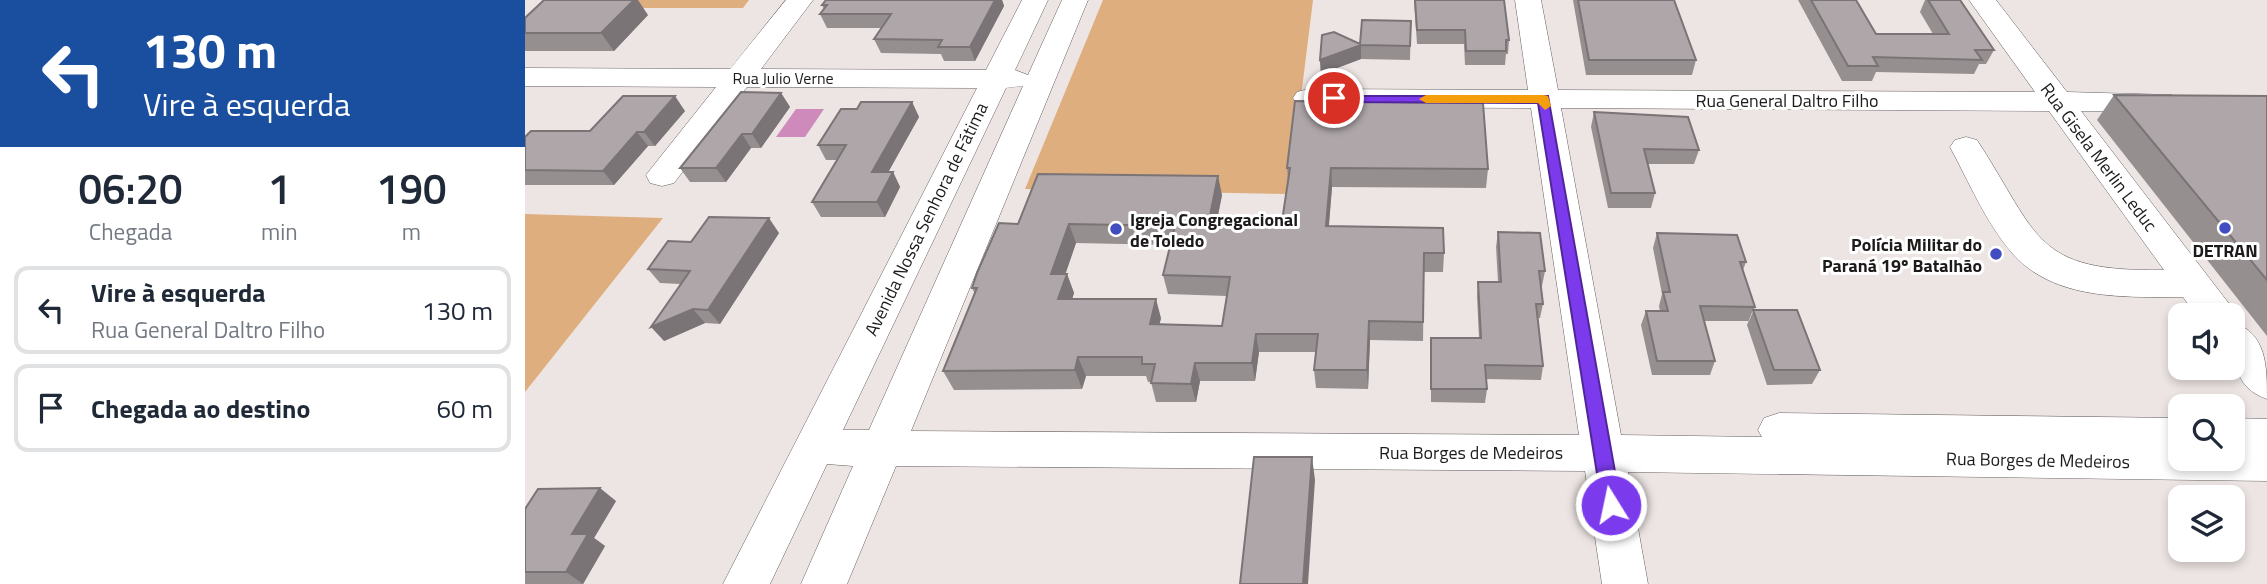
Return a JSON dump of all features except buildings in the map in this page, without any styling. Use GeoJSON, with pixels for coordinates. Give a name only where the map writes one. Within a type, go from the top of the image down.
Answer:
{"type":"FeatureCollection","features":[{"type":"Feature","properties":{"kind":"street"},"geometry":{"type":"LineString","coordinates":[[662,174],[800,0]]}},
{"type":"Feature","properties":{"kind":"street","name":"Avenida Nossa Senhora de Fátima"},"geometry":{"type":"LineString","coordinates":[[745,584],[1035,0]]}},
{"type":"Feature","properties":{"kind":"street"},"geometry":{"type":"LineString","coordinates":[[824,584],[1075,0]]}},
{"type":"Feature","properties":{"kind":"street"},"geometry":{"type":"LineString","coordinates":[[1528,0],[1625,584]]}},
{"type":"Feature","properties":{"kind":"street","name":"Rua Gisela Merlin Leduc"},"geometry":{"type":"LineString","coordinates":[[1982,0],[2208,303]]}},
{"type":"Feature","properties":{"kind":"street","name":"Rua Julio Verne"},"geometry":{"type":"LineString","coordinates":[[525,77],[1042,79]]}},
{"type":"Feature","properties":{"kind":"street","name":"Rua General Daltro Filho"},"geometry":{"type":"LineString","coordinates":[[1308,98],[2183,102]]}},
{"type":"Feature","properties":{"kind":"street"},"geometry":{"type":"LineString","coordinates":[[1966,148],[2025,245],[2051,266],[2077,277],[2117,283],[2193,283]]}},
{"type":"Feature","properties":{"kind":"street"},"geometry":{"type":"LineString","coordinates":[[2245,353],[2267,383]]}},
{"type":"Feature","properties":{"kind":"street","name":"Rua Borges de Medeiros"},"geometry":{"type":"LineString","coordinates":[[889,438],[1600,440],[2168,436]]}},
{"type":"Feature","properties":{"kind":"street"},"geometry":{"type":"LineString","coordinates":[[2245,436],[2267,437]]}},
{"type":"Feature","properties":{"kind":"street"},"geometry":{"type":"LineString","coordinates":[[818,438],[833,448],[889,438]]}},
{"type":"Feature","properties":{"kind":"street","name":"Rua Borges de Medeiros"},"geometry":{"type":"LineString","coordinates":[[1600,440],[2267,463]]}},
{"type":"Feature","properties":{"kind":"shaded area"},"geometry":{"type":"Polygon","coordinates":[[[618,0],[749,0],[743,8],[610,8],[618,0]]]}},
{"type":"Feature","properties":{"kind":"shaded area"},"geometry":{"type":"Polygon","coordinates":[[[1103,0],[1313,0],[1289,194],[1025,189],[1103,0]]]}},
{"type":"Feature","properties":{"kind":"shaded area"},"geometry":{"type":"Polygon","coordinates":[[[796,109],[824,109],[805,137],[776,137],[796,109]]]}},
{"type":"Feature","properties":{"kind":"shaded area"},"geometry":{"type":"Polygon","coordinates":[[[525,214],[663,218],[525,392],[525,214]]]}},
{"type":"Feature","properties":{"kind":"slow traffic"},"geometry":{"type":"LineString","coordinates":[[1426,99],[1544,99],[1545,106]]}},
{"type":"Feature","properties":{"kind":"place","name":"DETRAN"},"geometry":{"type":"Point","coordinates":[2225,228]}},
{"type":"Feature","properties":{"kind":"place","name":"Igreja Congregacional de Toledo"},"geometry":{"type":"Point","coordinates":[1116,229]}},
{"type":"Feature","properties":{"kind":"place","name":"Polícia Militar do Paraná 19º Batalhão"},"geometry":{"type":"Point","coordinates":[1996,254]}},
{"type":"Feature","properties":{"kind":"route"},"geometry":{"type":"LineString","coordinates":[[1334,98],[1544,99],[1611,505]]}}]}
